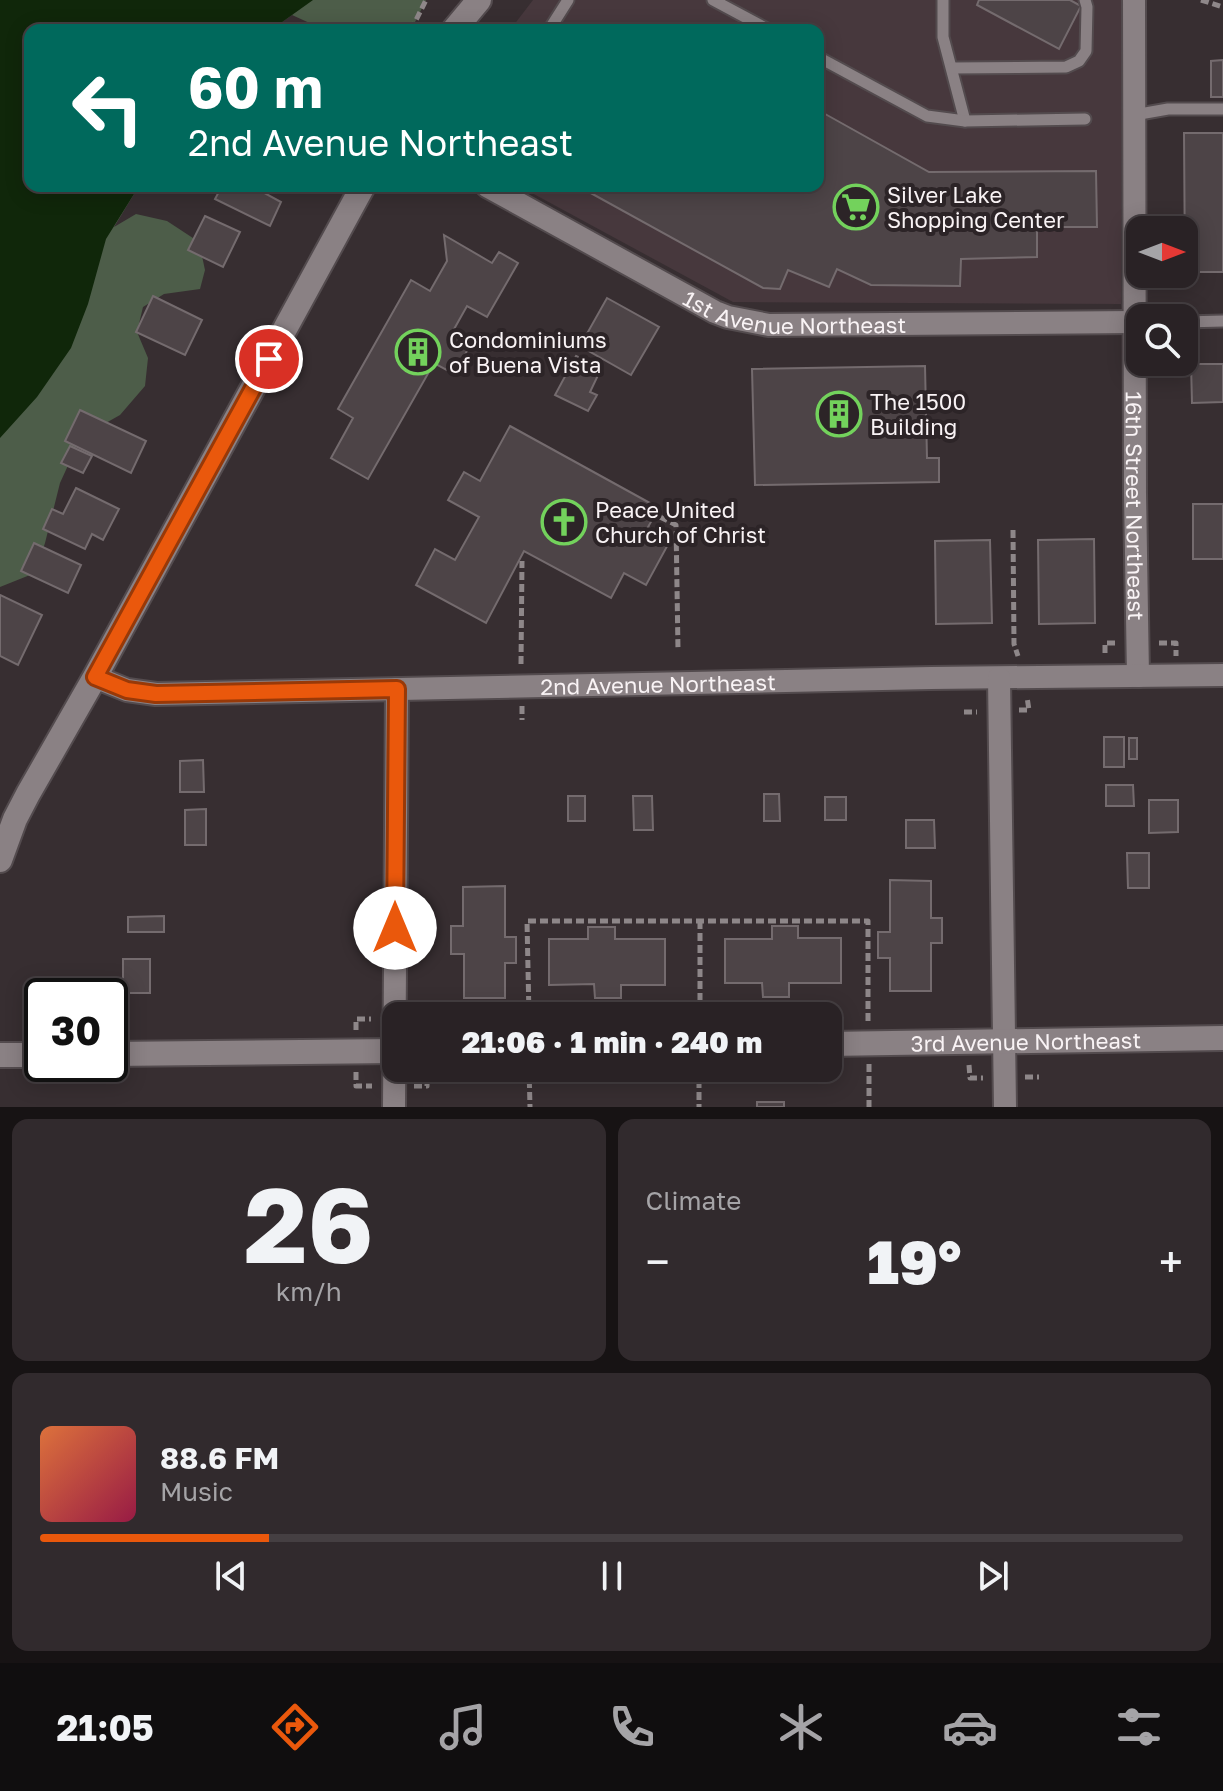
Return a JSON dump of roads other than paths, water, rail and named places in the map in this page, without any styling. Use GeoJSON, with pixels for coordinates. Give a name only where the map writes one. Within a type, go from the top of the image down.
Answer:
{"type":"FeatureCollection","features":[{"type":"Feature","properties":{"kind":"main road"},"geometry":{"type":"LineString","coordinates":[[457,24],[468,0]]}},
{"type":"Feature","properties":{"kind":"main road"},"geometry":{"type":"LineString","coordinates":[[459,24],[479,0]]}},
{"type":"Feature","properties":{"kind":"main road"},"geometry":{"type":"LineString","coordinates":[[0,860],[28,794],[360,192]]}},
{"type":"Feature","properties":{"kind":"main road","name":"3rd Avenue Northeast"},"geometry":{"type":"LineString","coordinates":[[842,1044],[1223,1038]]}},
{"type":"Feature","properties":{"kind":"main road"},"geometry":{"type":"LineString","coordinates":[[128,1054],[382,1051]]}},
{"type":"Feature","properties":{"kind":"main road"},"geometry":{"type":"LineString","coordinates":[[0,1055],[24,1055]]}},
{"type":"Feature","properties":{"kind":"street","name":"16th Street Northeast"},"geometry":{"type":"LineString","coordinates":[[1134,0],[1138,304]]}},
{"type":"Feature","properties":{"kind":"street","name":"1st Avenue Northeast"},"geometry":{"type":"LineString","coordinates":[[498,192],[728,317],[769,325],[1126,322]]}},
{"type":"Feature","properties":{"kind":"street","name":"16th Street Northeast"},"geometry":{"type":"LineString","coordinates":[[1137,376],[1135,493],[1138,676]]}},
{"type":"Feature","properties":{"kind":"street","name":"2nd Avenue Northeast"},"geometry":{"type":"LineString","coordinates":[[95,677],[127,690],[156,694],[1223,675]]}},
{"type":"Feature","properties":{"kind":"street"},"geometry":{"type":"LineString","coordinates":[[999,678],[1005,1107]]}},
{"type":"Feature","properties":{"kind":"street"},"geometry":{"type":"LineString","coordinates":[[395,1002],[397,689]]}},
{"type":"Feature","properties":{"kind":"street"},"geometry":{"type":"LineString","coordinates":[[394,1082],[394,1107]]}},
{"type":"Feature","properties":{"kind":"lane"},"geometry":{"type":"LineString","coordinates":[[553,24],[568,0]]}},
{"type":"Feature","properties":{"kind":"lane"},"geometry":{"type":"LineString","coordinates":[[713,0],[758,24]]}},
{"type":"Feature","properties":{"kind":"lane"},"geometry":{"type":"LineString","coordinates":[[943,0],[943,37],[965,121]]}},
{"type":"Feature","properties":{"kind":"lane"},"geometry":{"type":"LineString","coordinates":[[952,68],[1066,67],[1079,61],[1086,51],[1085,0]]}},
{"type":"Feature","properties":{"kind":"lane"},"geometry":{"type":"LineString","coordinates":[[824,60],[927,116],[965,121],[1085,119]]}},
{"type":"Feature","properties":{"kind":"lane"},"geometry":{"type":"LineString","coordinates":[[1134,115],[1168,109],[1223,109]]}},
{"type":"Feature","properties":{"kind":"lane"},"geometry":{"type":"LineString","coordinates":[[1198,322],[1223,321]]}},
{"type":"Feature","properties":{"kind":"place","name":"Silver Lake Shopping Center"},"geometry":{"type":"Point","coordinates":[856,207]}},
{"type":"Feature","properties":{"kind":"place","name":"Condominiums of Buena Vista"},"geometry":{"type":"Point","coordinates":[418,352]}},
{"type":"Feature","properties":{"kind":"place","name":"The 1500 Building"},"geometry":{"type":"Point","coordinates":[839,414]}},
{"type":"Feature","properties":{"kind":"place","name":"Peace United Church of Christ"},"geometry":{"type":"Point","coordinates":[564,522]}}]}
